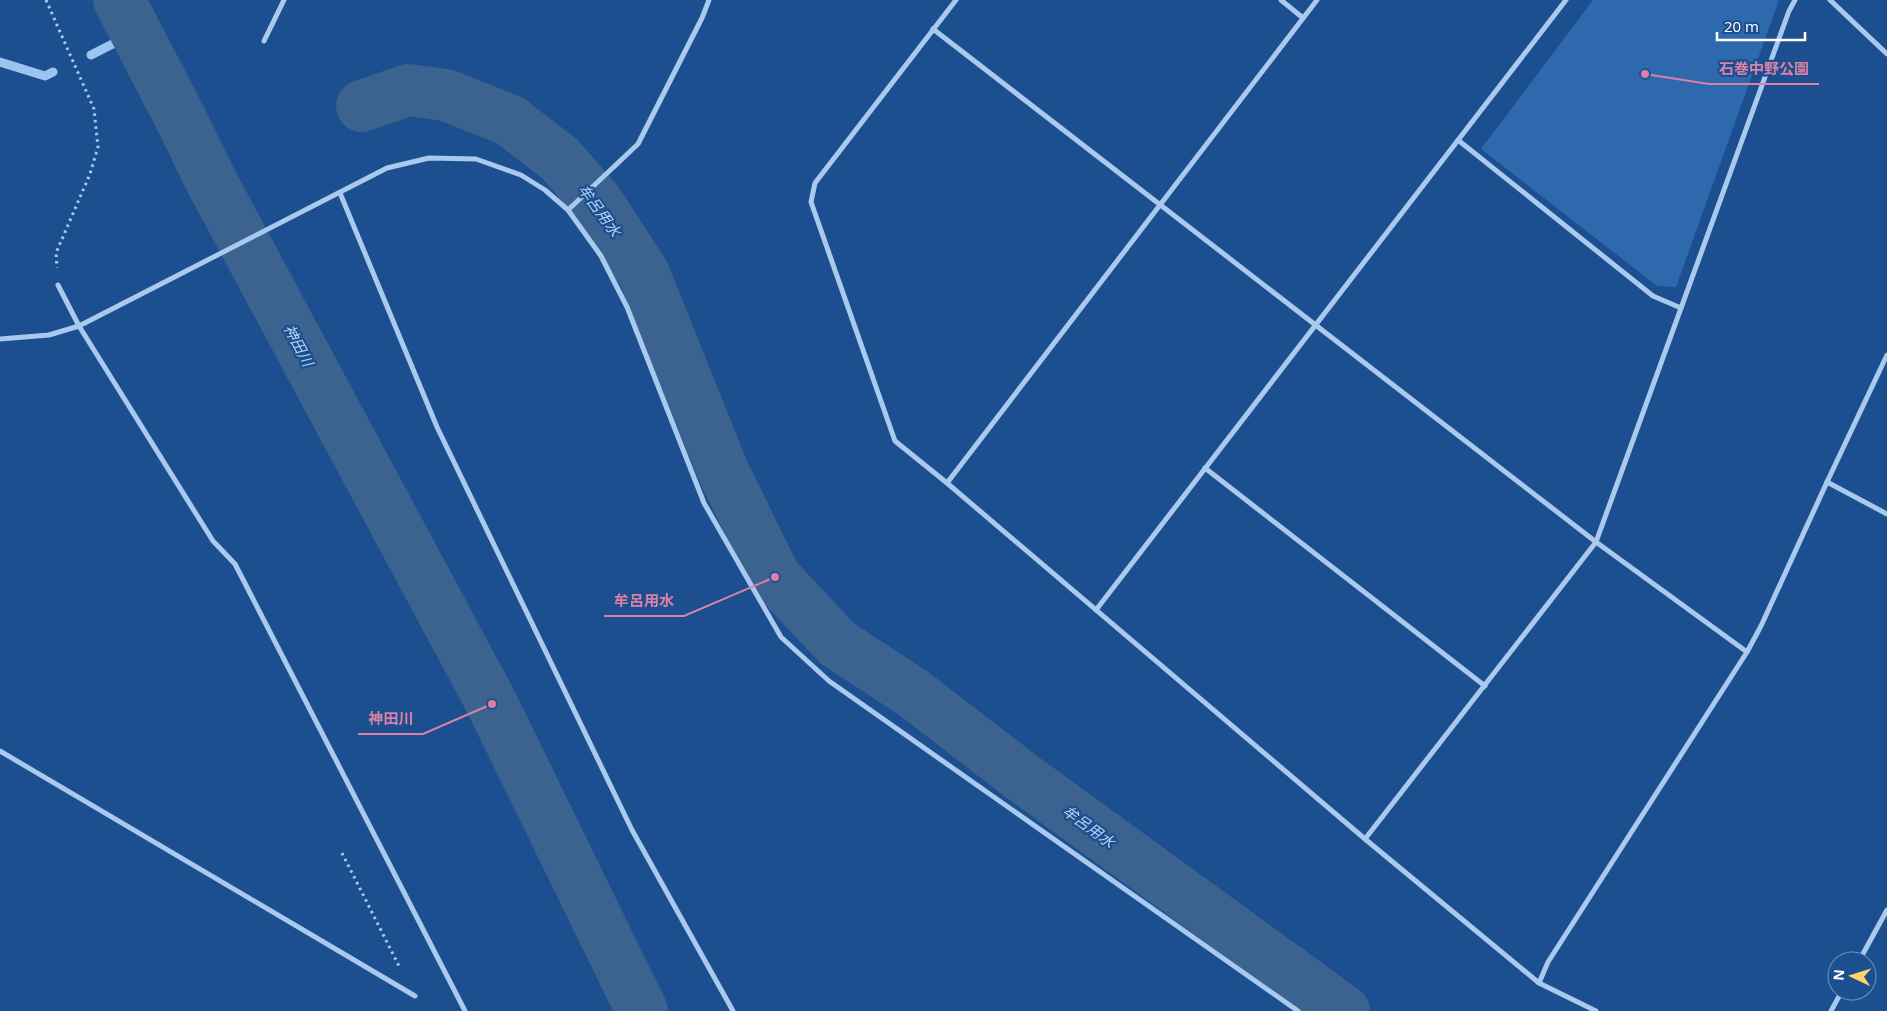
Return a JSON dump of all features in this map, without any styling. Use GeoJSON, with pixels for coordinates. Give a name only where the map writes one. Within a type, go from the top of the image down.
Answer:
{"type":"FeatureCollection","features":[{"type":"Feature","properties":{"kind":"street"},"geometry":{"type":"LineString","coordinates":[[264,41],[284,0]]}},
{"type":"Feature","properties":{"kind":"street"},"geometry":{"type":"LineString","coordinates":[[568,210],[574,202],[638,144],[702,18],[708,0]]}},
{"type":"Feature","properties":{"kind":"street"},"geometry":{"type":"LineString","coordinates":[[956,0],[815,183],[811,202],[895,441],[947,483],[1365,839],[1539,983],[1596,1011]]}},
{"type":"Feature","properties":{"kind":"street"},"geometry":{"type":"LineString","coordinates":[[1281,0],[1303,18]]}},
{"type":"Feature","properties":{"kind":"street"},"geometry":{"type":"LineString","coordinates":[[947,483],[1317,0]]}},
{"type":"Feature","properties":{"kind":"street"},"geometry":{"type":"LineString","coordinates":[[1096,610],[1566,0]]}},
{"type":"Feature","properties":{"kind":"street"},"geometry":{"type":"LineString","coordinates":[[1365,839],[1596,542],[1789,11],[1795,0]]}},
{"type":"Feature","properties":{"kind":"street"},"geometry":{"type":"LineString","coordinates":[[1830,0],[1887,54]]}},
{"type":"Feature","properties":{"kind":"street"},"geometry":{"type":"LineString","coordinates":[[933,29],[1596,542],[1747,652]]}},
{"type":"Feature","properties":{"kind":"street"},"geometry":{"type":"LineString","coordinates":[[1458,140],[1654,296],[1681,308]]}},
{"type":"Feature","properties":{"kind":"street"},"geometry":{"type":"LineString","coordinates":[[0,339],[49,335],[79,326],[387,168],[429,158],[476,159],[521,175],[545,190],[568,210],[601,256],[626,307],[704,504],[781,637],[829,681],[1298,1011]]}},
{"type":"Feature","properties":{"kind":"street"},"geometry":{"type":"LineString","coordinates":[[340,193],[437,427],[632,830],[733,1011]]}},
{"type":"Feature","properties":{"kind":"street"},"geometry":{"type":"LineString","coordinates":[[58,285],[79,326],[213,541],[235,564],[465,1011]]}},
{"type":"Feature","properties":{"kind":"street"},"geometry":{"type":"LineString","coordinates":[[1539,983],[1548,962],[1747,652],[1761,626],[1826,482],[1887,355]]}},
{"type":"Feature","properties":{"kind":"street"},"geometry":{"type":"LineString","coordinates":[[1205,468],[1485,686]]}},
{"type":"Feature","properties":{"kind":"street"},"geometry":{"type":"LineString","coordinates":[[1826,482],[1887,514]]}},
{"type":"Feature","properties":{"kind":"street"},"geometry":{"type":"LineString","coordinates":[[0,751],[415,996]]}},
{"type":"Feature","properties":{"kind":"street"},"geometry":{"type":"LineString","coordinates":[[1864,951],[1887,910]]}},
{"type":"Feature","properties":{"kind":"path"},"geometry":{"type":"LineString","coordinates":[[46,0],[94,109],[98,147],[90,174],[56,253],[58,285]]}},
{"type":"Feature","properties":{"kind":"path"},"geometry":{"type":"LineString","coordinates":[[342,853],[415,996]]}},
{"type":"Feature","properties":{"kind":"shaded area"},"geometry":{"type":"Polygon","coordinates":[[[1593,0],[1779,0],[1676,287],[1657,286],[1481,149],[1593,0]]]}},
{"type":"Feature","properties":{"kind":"waterway","name":"神田川"},"geometry":{"type":"LineString","coordinates":[[119,0],[209,177],[492,704],[642,1011]]}},
{"type":"Feature","properties":{"kind":"waterway"},"geometry":{"type":"LineString","coordinates":[[91,55],[136,32]]}},
{"type":"Feature","properties":{"kind":"waterway"},"geometry":{"type":"LineString","coordinates":[[0,62],[45,76],[53,72]]}},
{"type":"Feature","properties":{"kind":"waterway","name":"牟呂用水"},"geometry":{"type":"LineString","coordinates":[[362,106],[408,90],[446,95],[509,120],[560,159],[598,203],[644,274],[723,471],[775,577],[838,644],[913,693],[1026,780],[1344,1011]]}},
{"type":"Feature","properties":{"kind":"place","name":"石巻中野公園"},"geometry":{"type":"Point","coordinates":[1645,74]}},
{"type":"Feature","properties":{"kind":"place","name":"牟呂用水"},"geometry":{"type":"Point","coordinates":[775,577]}},
{"type":"Feature","properties":{"kind":"place","name":"神田川"},"geometry":{"type":"Point","coordinates":[492,704]}}]}
